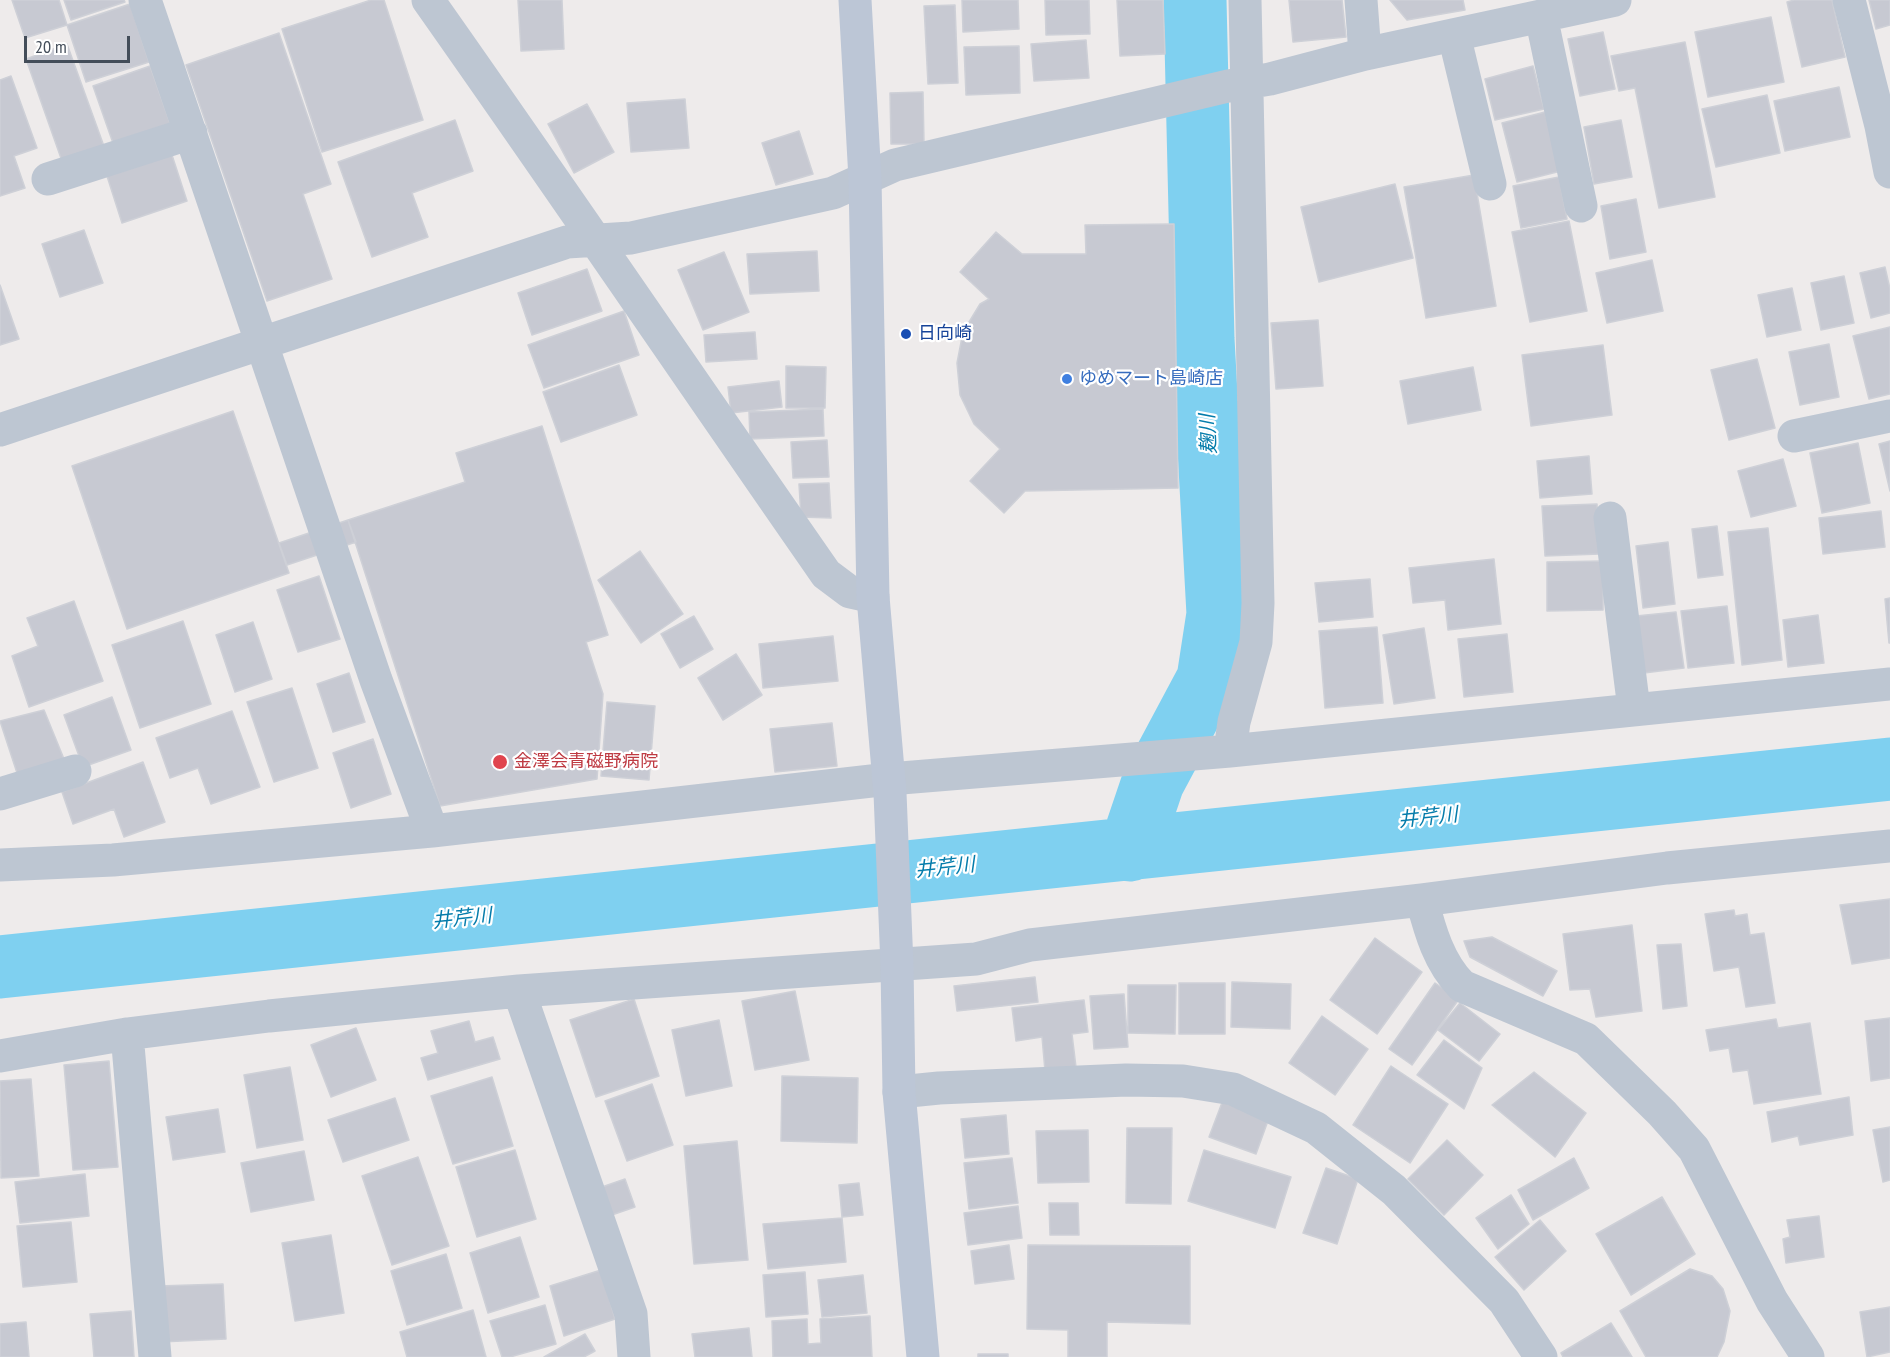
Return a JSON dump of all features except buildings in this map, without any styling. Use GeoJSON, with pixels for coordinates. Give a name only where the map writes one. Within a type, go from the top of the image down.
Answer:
{"type":"FeatureCollection","features":[{"type":"Feature","properties":{"kind":"street"},"geometry":{"type":"LineString","coordinates":[[145,0],[376,680],[432,831]]}},
{"type":"Feature","properties":{"kind":"street"},"geometry":{"type":"LineString","coordinates":[[428,0],[573,205],[826,574],[850,592],[873,597]]}},
{"type":"Feature","properties":{"kind":"street"},"geometry":{"type":"LineString","coordinates":[[855,0],[865,179],[873,597],[890,786],[897,955],[899,1092],[923,1357]]}},
{"type":"Feature","properties":{"kind":"street"},"geometry":{"type":"LineString","coordinates":[[1230,752],[1234,722],[1256,642],[1258,603],[1238,84],[1245,0]]}},
{"type":"Feature","properties":{"kind":"street"},"geometry":{"type":"LineString","coordinates":[[1360,0],[1365,54]]}},
{"type":"Feature","properties":{"kind":"street"},"geometry":{"type":"LineString","coordinates":[[0,430],[567,242],[632,238],[833,193],[895,165],[1238,84],[1270,79],[1365,54],[1615,0]]}},
{"type":"Feature","properties":{"kind":"street"},"geometry":{"type":"LineString","coordinates":[[1850,0],[1885,125],[1890,172]]}},
{"type":"Feature","properties":{"kind":"street"},"geometry":{"type":"LineString","coordinates":[[1541,16],[1581,206]]}},
{"type":"Feature","properties":{"kind":"street"},"geometry":{"type":"LineString","coordinates":[[1454,35],[1490,184]]}},
{"type":"Feature","properties":{"kind":"street"},"geometry":{"type":"LineString","coordinates":[[48,179],[191,133]]}},
{"type":"Feature","properties":{"kind":"street"},"geometry":{"type":"LineString","coordinates":[[1794,436],[1890,416]]}},
{"type":"Feature","properties":{"kind":"street"},"geometry":{"type":"LineString","coordinates":[[1610,518],[1634,709]]}},
{"type":"Feature","properties":{"kind":"street"},"geometry":{"type":"LineString","coordinates":[[0,865],[113,860],[432,831],[1890,684]]}},
{"type":"Feature","properties":{"kind":"street"},"geometry":{"type":"LineString","coordinates":[[0,794],[75,771]]}},
{"type":"Feature","properties":{"kind":"street"},"geometry":{"type":"LineString","coordinates":[[0,1056],[127,1034],[269,1016],[519,991],[897,955],[976,960],[1030,945],[1422,900],[1666,868],[1890,846]]}},
{"type":"Feature","properties":{"kind":"street"},"geometry":{"type":"LineString","coordinates":[[1422,900],[1431,935],[1452,975],[1462,986],[1586,1039],[1662,1113],[1694,1149],[1772,1301],[1808,1357]]}},
{"type":"Feature","properties":{"kind":"street"},"geometry":{"type":"LineString","coordinates":[[519,991],[631,1314],[634,1357]]}},
{"type":"Feature","properties":{"kind":"street"},"geometry":{"type":"LineString","coordinates":[[127,1034],[155,1357]]}},
{"type":"Feature","properties":{"kind":"street"},"geometry":{"type":"LineString","coordinates":[[899,1092],[939,1088],[1126,1080],[1183,1081],[1233,1089],[1316,1128],[1394,1190],[1504,1301],[1541,1357]]}},
{"type":"Feature","properties":{"kind":"waterway","name":"麹川"},"geometry":{"type":"LineString","coordinates":[[1130,850],[1153,782],[1208,679],[1218,614],[1203,339],[1195,0]]}},
{"type":"Feature","properties":{"kind":"waterway","name":"井芹川"},"geometry":{"type":"LineString","coordinates":[[0,967],[1890,769]]}},
{"type":"Feature","properties":{"kind":"place","name":"日向崎"},"geometry":{"type":"Point","coordinates":[906,334]}},
{"type":"Feature","properties":{"kind":"place","name":"ゆめマート島崎店"},"geometry":{"type":"Point","coordinates":[1067,379]}},
{"type":"Feature","properties":{"kind":"place","name":"金澤会青磁野病院"},"geometry":{"type":"Point","coordinates":[500,762]}}]}
